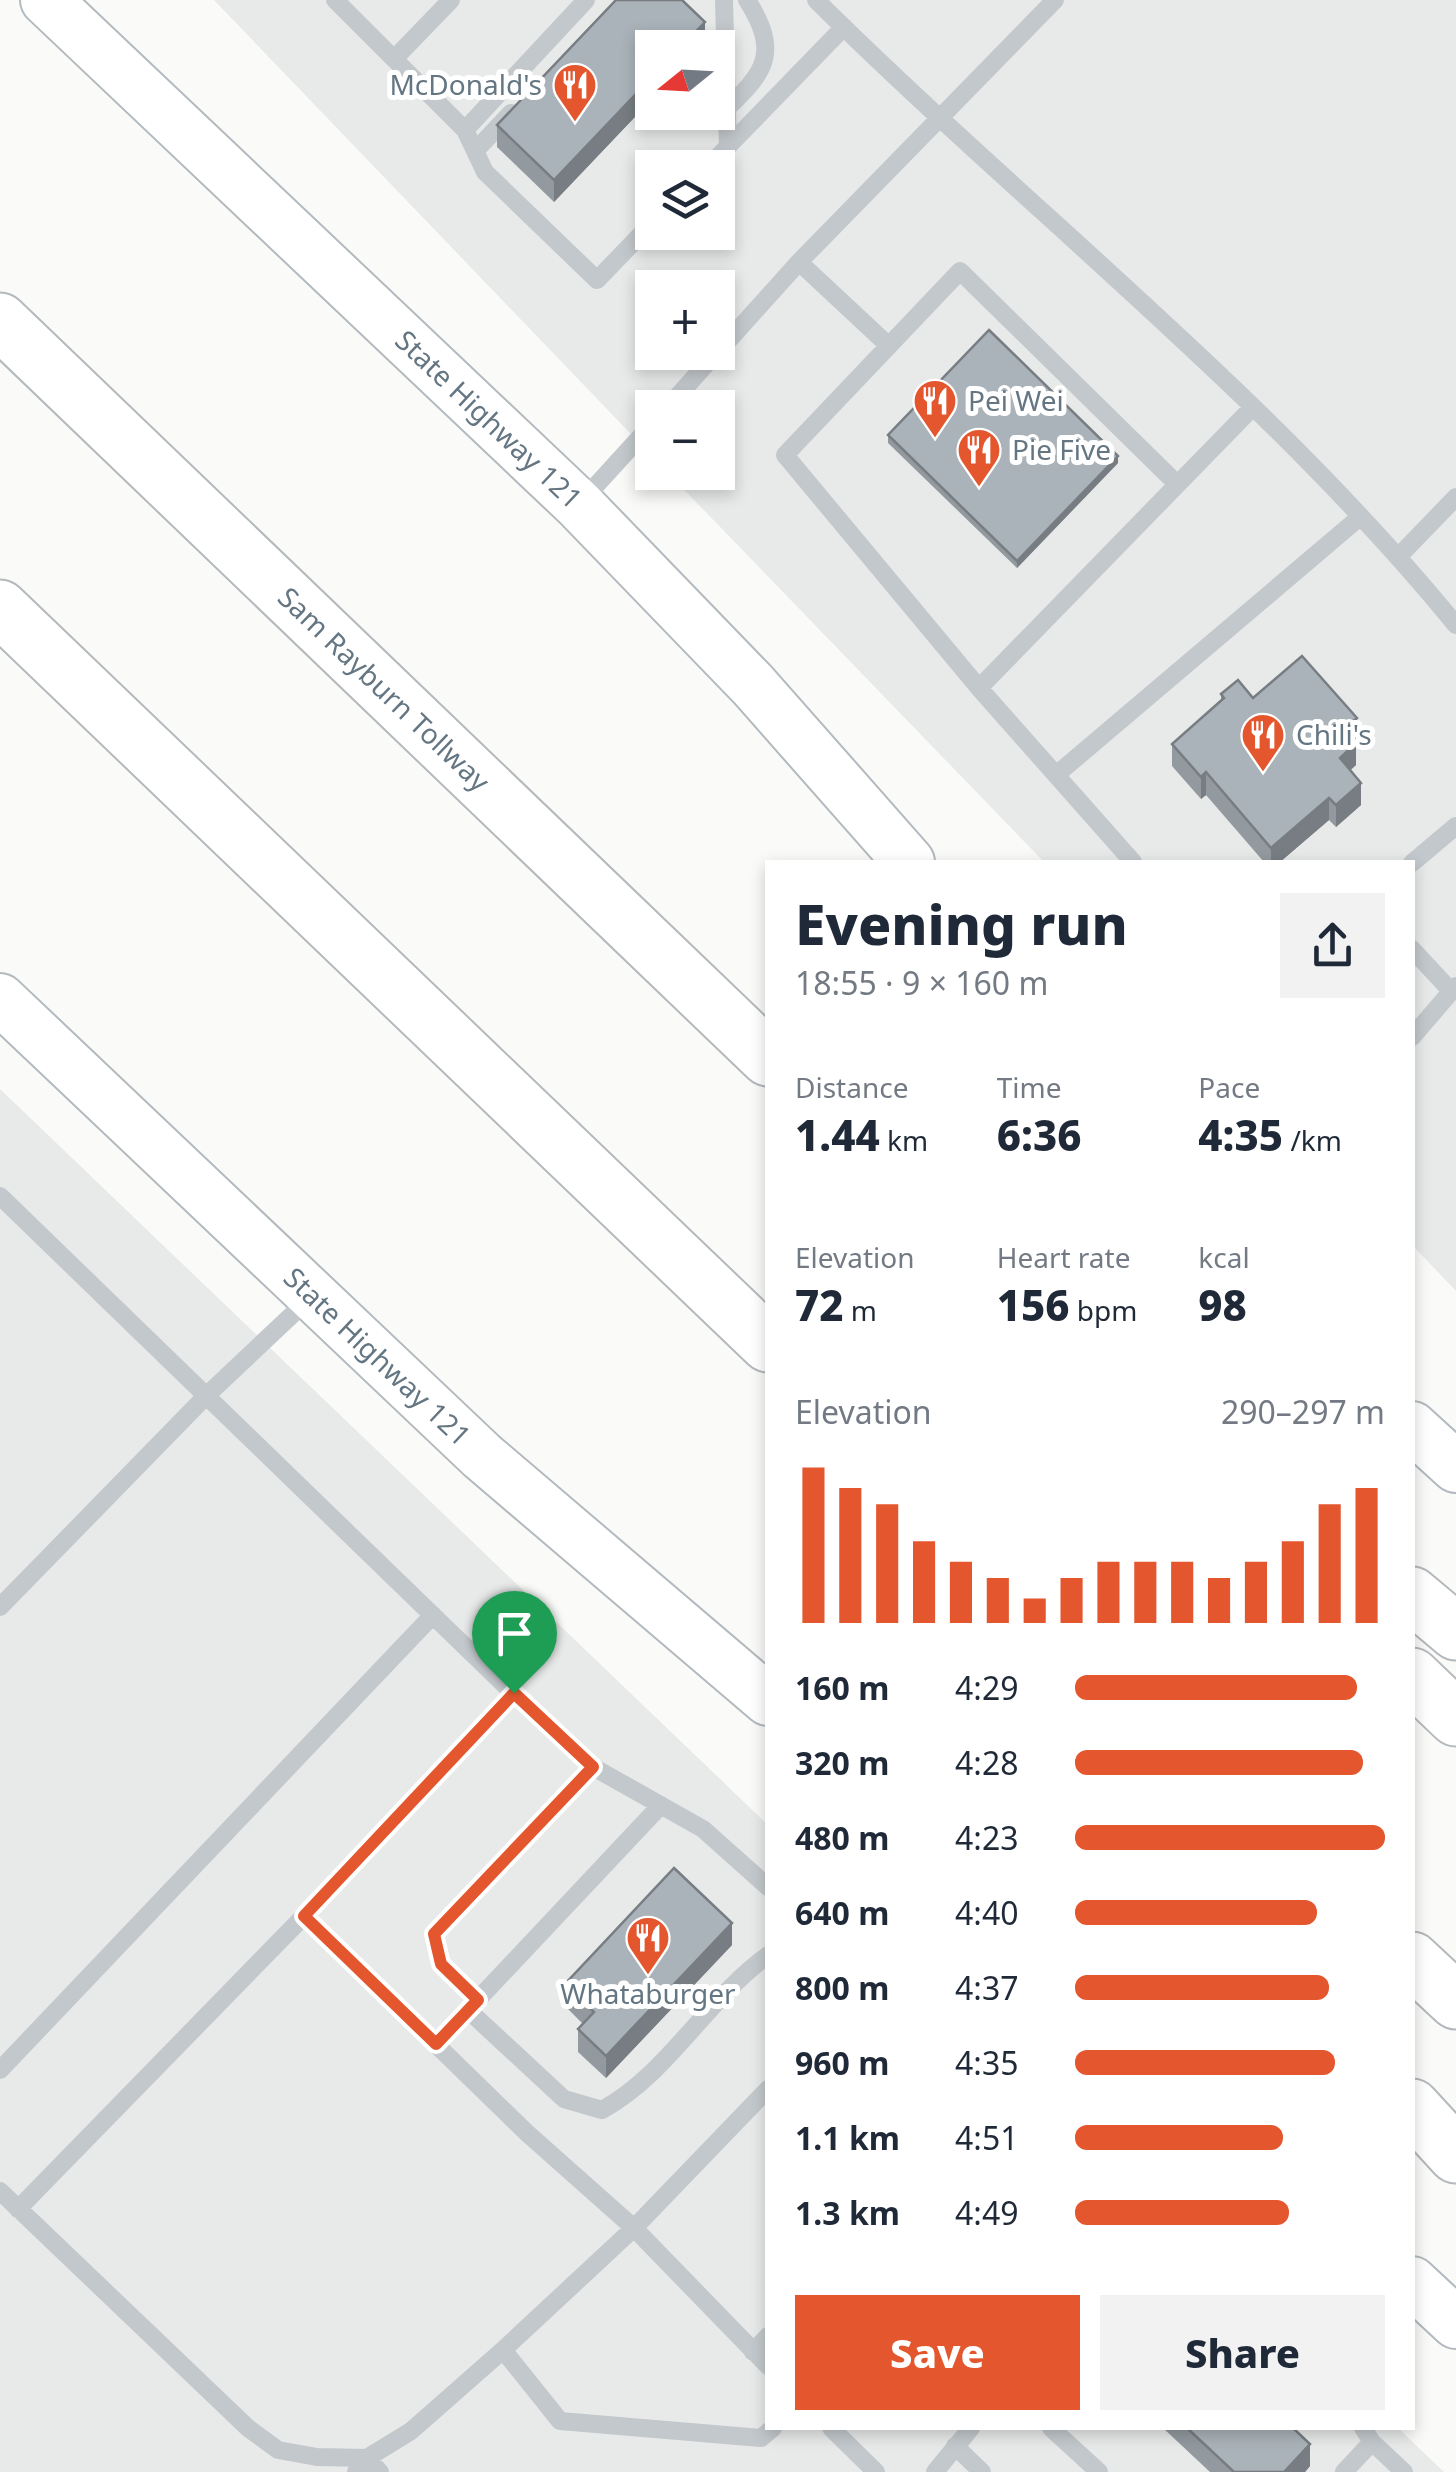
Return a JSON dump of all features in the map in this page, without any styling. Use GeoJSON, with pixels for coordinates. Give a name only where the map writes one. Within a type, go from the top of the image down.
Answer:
{"type":"FeatureCollection","features":[{"type":"Feature","properties":{"kind":"highway","name":"Sam Rayburn Tollway"},"geometry":{"type":"LineString","coordinates":[[0,320],[765,1055]]}},
{"type":"Feature","properties":{"kind":"highway"},"geometry":{"type":"LineString","coordinates":[[0,608],[765,1341]]}},
{"type":"Feature","properties":{"kind":"highway"},"geometry":{"type":"LineString","coordinates":[[1415,1597],[1456,1632]]}},
{"type":"Feature","properties":{"kind":"highway"},"geometry":{"type":"LineString","coordinates":[[1415,1679],[1456,1718]]}},
{"type":"Feature","properties":{"kind":"highway"},"geometry":{"type":"LineString","coordinates":[[1415,1963],[1456,2001]]}},
{"type":"Feature","properties":{"kind":"highway"},"geometry":{"type":"LineString","coordinates":[[1415,2109],[1456,2155]]}},
{"type":"Feature","properties":{"kind":"main road","name":"State Highway 121"},"geometry":{"type":"LineString","coordinates":[[46,0],[579,504],[753,685],[908,860]]}},
{"type":"Feature","properties":{"kind":"main road","name":"State Highway 121"},"geometry":{"type":"LineString","coordinates":[[0,999],[482,1456],[765,1697]]}},
{"type":"Feature","properties":{"kind":"main road"},"geometry":{"type":"LineString","coordinates":[[1415,1430],[1456,1467]]}},
{"type":"Feature","properties":{"kind":"main road"},"geometry":{"type":"LineString","coordinates":[[1415,2285],[1456,2323]]}},
{"type":"Feature","properties":{"kind":"lane"},"geometry":{"type":"LineString","coordinates":[[335,0],[465,130],[485,172],[597,280],[635,241]]}},
{"type":"Feature","properties":{"kind":"lane"},"geometry":{"type":"LineString","coordinates":[[395,58],[451,0]]}},
{"type":"Feature","properties":{"kind":"lane"},"geometry":{"type":"LineString","coordinates":[[465,130],[586,0]]}},
{"type":"Feature","properties":{"kind":"lane"},"geometry":{"type":"LineString","coordinates":[[724,0],[724,30]]}},
{"type":"Feature","properties":{"kind":"lane"},"geometry":{"type":"LineString","coordinates":[[735,101],[754,83],[764,66],[766,41],[747,0]]}},
{"type":"Feature","properties":{"kind":"lane"},"geometry":{"type":"LineString","coordinates":[[816,0],[938,119],[1178,334],[1399,556],[1456,626]]}},
{"type":"Feature","properties":{"kind":"lane"},"geometry":{"type":"LineString","coordinates":[[735,332],[1055,0]]}},
{"type":"Feature","properties":{"kind":"lane"},"geometry":{"type":"LineString","coordinates":[[724,150],[844,28]]}},
{"type":"Feature","properties":{"kind":"lane"},"geometry":{"type":"LineString","coordinates":[[475,152],[527,96]]}},
{"type":"Feature","properties":{"kind":"lane"},"geometry":{"type":"LineString","coordinates":[[727,130],[728,146]]}},
{"type":"Feature","properties":{"kind":"lane"},"geometry":{"type":"LineString","coordinates":[[799,262],[889,346]]}},
{"type":"Feature","properties":{"kind":"lane"},"geometry":{"type":"LineString","coordinates":[[1130,860],[978,688],[785,455],[960,271],[1176,483]]}},
{"type":"Feature","properties":{"kind":"lane"},"geometry":{"type":"LineString","coordinates":[[683,390],[701,370]]}},
{"type":"Feature","properties":{"kind":"lane"},"geometry":{"type":"LineString","coordinates":[[978,688],[1252,408]]}},
{"type":"Feature","properties":{"kind":"lane"},"geometry":{"type":"LineString","coordinates":[[579,504],[635,443]]}},
{"type":"Feature","properties":{"kind":"lane"},"geometry":{"type":"LineString","coordinates":[[1399,556],[1456,498]]}},
{"type":"Feature","properties":{"kind":"lane"},"geometry":{"type":"LineString","coordinates":[[1056,776],[1360,517]]}},
{"type":"Feature","properties":{"kind":"lane"},"geometry":{"type":"LineString","coordinates":[[1415,860],[1456,826]]}},
{"type":"Feature","properties":{"kind":"lane"},"geometry":{"type":"LineString","coordinates":[[1415,952],[1454,989],[1415,1034]]}},
{"type":"Feature","properties":{"kind":"lane"},"geometry":{"type":"LineString","coordinates":[[0,1196],[593,1767],[702,1828],[765,1884]]}},
{"type":"Feature","properties":{"kind":"lane"},"geometry":{"type":"LineString","coordinates":[[0,1607],[206,1396],[312,1297]]}},
{"type":"Feature","properties":{"kind":"lane"},"geometry":{"type":"LineString","coordinates":[[0,2070],[433,1616]]}},
{"type":"Feature","properties":{"kind":"lane"},"geometry":{"type":"LineString","coordinates":[[18,2209],[304,1916],[514,1693]]}},
{"type":"Feature","properties":{"kind":"lane"},"geometry":{"type":"LineString","coordinates":[[593,1767],[434,1934],[441,1964],[473,2005],[564,2098],[602,2110],[630,2095],[738,1976],[765,1957]]}},
{"type":"Feature","properties":{"kind":"lane"},"geometry":{"type":"LineString","coordinates":[[436,2044],[661,1805]]}},
{"type":"Feature","properties":{"kind":"lane"},"geometry":{"type":"LineString","coordinates":[[304,1916],[528,2133],[634,2228],[765,2363]]}},
{"type":"Feature","properties":{"kind":"lane"},"geometry":{"type":"LineString","coordinates":[[0,2191],[248,2428],[278,2450],[368,2467],[503,2350],[634,2228],[765,2092]]}},
{"type":"Feature","properties":{"kind":"lane"},"geometry":{"type":"LineString","coordinates":[[752,2352],[765,2339]]}},
{"type":"Feature","properties":{"kind":"lane"},"geometry":{"type":"LineString","coordinates":[[503,2350],[560,2421],[761,2438],[771,2430]]}},
{"type":"Feature","properties":{"kind":"lane"},"geometry":{"type":"LineString","coordinates":[[832,2430],[876,2472]]}},
{"type":"Feature","properties":{"kind":"lane"},"geometry":{"type":"LineString","coordinates":[[936,2472],[969,2430]]}},
{"type":"Feature","properties":{"kind":"lane"},"geometry":{"type":"LineString","coordinates":[[1054,2430],[1099,2472]]}},
{"type":"Feature","properties":{"kind":"lane"},"geometry":{"type":"LineString","coordinates":[[1344,2472],[1368,2435],[1404,2472]]}},
{"type":"Feature","properties":{"kind":"lane"},"geometry":{"type":"LineString","coordinates":[[955,2446],[982,2472]]}},
{"type":"Feature","properties":{"kind":"shaded area"},"geometry":{"type":"Polygon","coordinates":[[[214,0],[1456,0],[1456,1291],[1415,1248],[1415,860],[1042,860],[684,490],[735,490],[735,390],[635,390],[635,438],[214,0]]]}},
{"type":"Feature","properties":{"kind":"shaded area"},"geometry":{"type":"Polygon","coordinates":[[[0,1089],[765,1822],[765,2430],[1400,2430],[1444,2472],[0,2472],[0,1089]]]}},
{"type":"Feature","properties":{"kind":"building","name":"McDonald's"},"geometry":{"type":"Polygon","coordinates":[[[616,0],[682,0],[705,22],[697,30],[635,30],[635,95],[554,180],[497,125],[616,0]]]}},
{"type":"Feature","properties":{"kind":"building"},"geometry":{"type":"Polygon","coordinates":[[[989,330],[1118,456],[1017,561],[888,435],[989,330]]]}},
{"type":"Feature","properties":{"kind":"building","name":"Chili's"},"geometry":{"type":"Polygon","coordinates":[[[1302,656],[1357,718],[1344,729],[1356,743],[1340,758],[1361,783],[1336,805],[1329,798],[1271,848],[1206,772],[1201,777],[1172,744],[1224,698],[1221,694],[1238,680],[1253,698],[1302,656]]]}},
{"type":"Feature","properties":{"kind":"building","name":"Whataburger"},"geometry":{"type":"Polygon","coordinates":[[[674,1868],[732,1923],[606,2056],[578,2029],[594,2012],[565,1984],[674,1868]]]}},
{"type":"Feature","properties":{"kind":"building"},"geometry":{"type":"Polygon","coordinates":[[[1189,2430],[1295,2430],[1310,2444],[1284,2472],[1234,2472],[1189,2430]]]}},
{"type":"Feature","properties":{"kind":"place","name":"McDonald's"},"geometry":{"type":"Point","coordinates":[575,123]}},
{"type":"Feature","properties":{"kind":"place","name":"Pei Wei"},"geometry":{"type":"Point","coordinates":[935,439]}},
{"type":"Feature","properties":{"kind":"place","name":"Pie Five"},"geometry":{"type":"Point","coordinates":[979,488]}},
{"type":"Feature","properties":{"kind":"place","name":"Chili's"},"geometry":{"type":"Point","coordinates":[1263,773]}},
{"type":"Feature","properties":{"kind":"place","name":"Whataburger"},"geometry":{"type":"Point","coordinates":[648,1976]}},
{"type":"Feature","properties":{"kind":"route"},"geometry":{"type":"LineString","coordinates":[[514,1693],[593,1767],[434,1934],[441,1964],[478,2000],[436,2044],[304,1916],[514,1693]]}}]}
